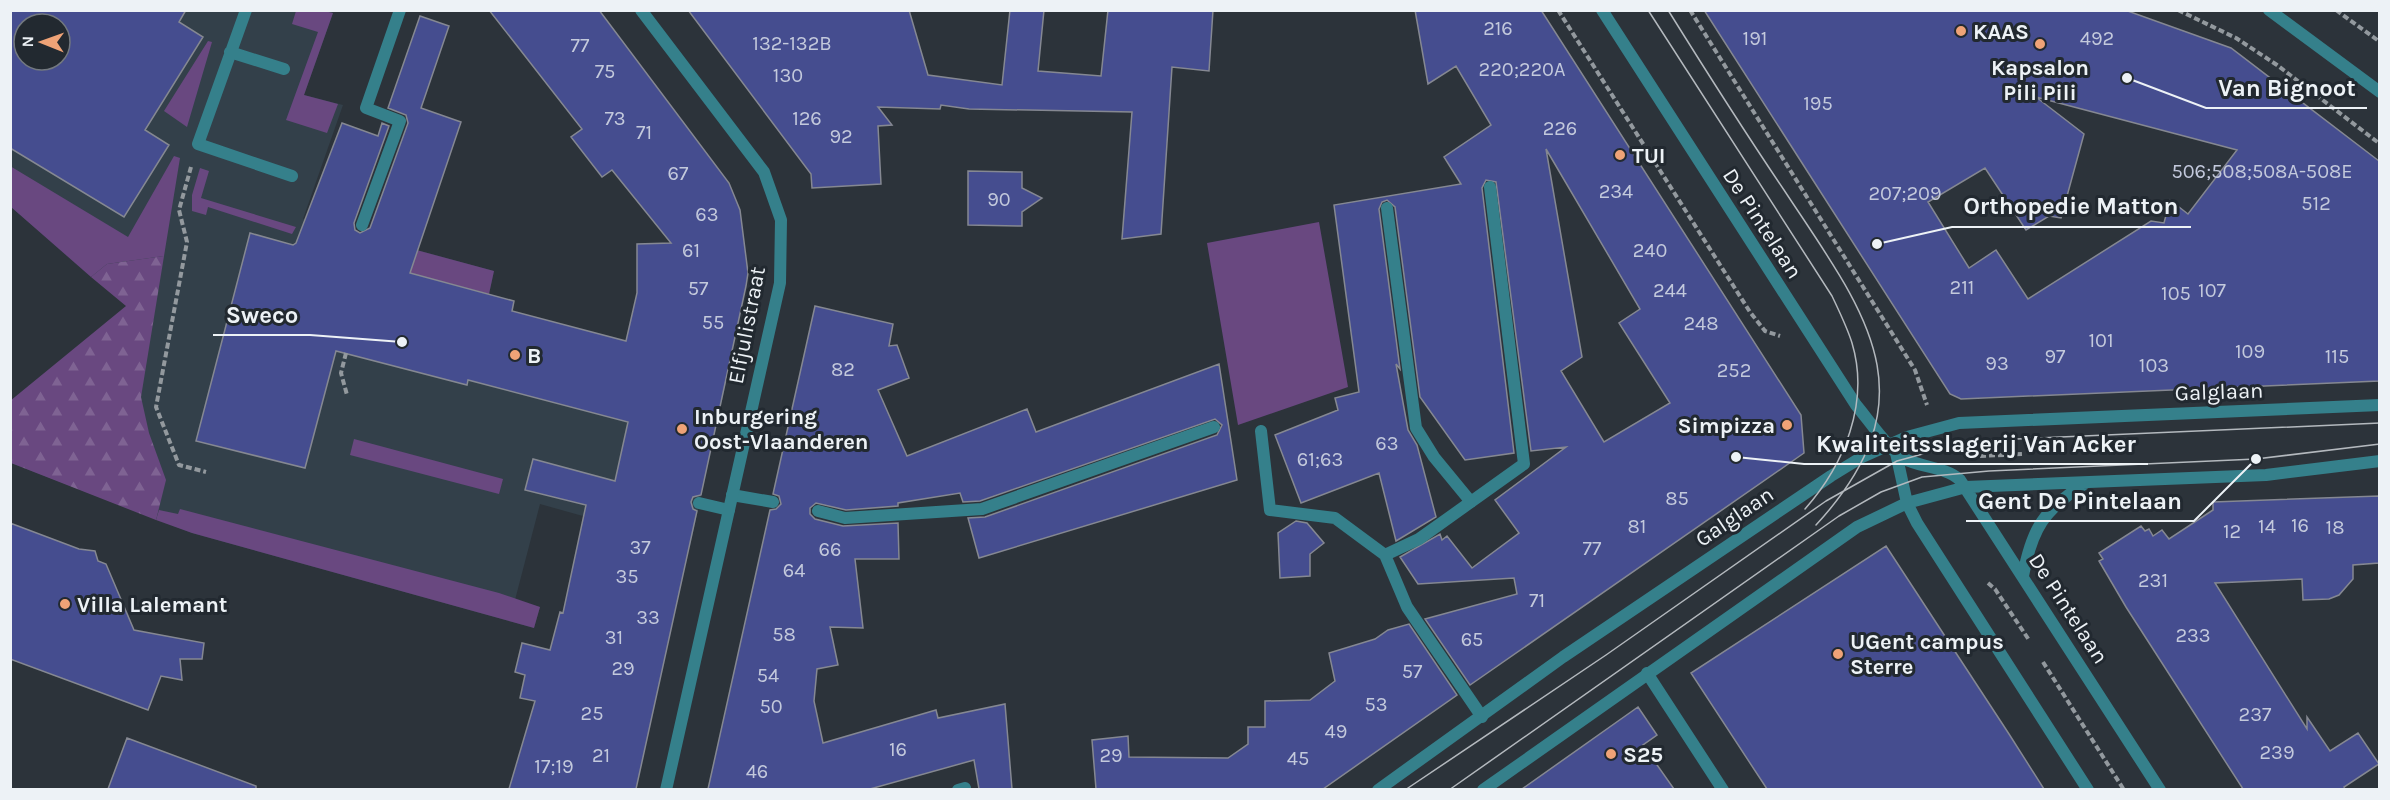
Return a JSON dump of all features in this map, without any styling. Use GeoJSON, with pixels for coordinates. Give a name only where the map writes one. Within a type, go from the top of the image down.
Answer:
{"type":"FeatureCollection","features":[{"type":"Feature","properties":{"kind":"street"},"geometry":{"type":"LineString","coordinates":[[246,10],[198,144],[292,176]]}},
{"type":"Feature","properties":{"kind":"street"},"geometry":{"type":"LineString","coordinates":[[362,225],[400,121],[366,108],[400,10]]}},
{"type":"Feature","properties":{"kind":"street","name":"Elfjulistraat"},"geometry":{"type":"LineString","coordinates":[[641,10],[764,172],[781,220],[780,283],[666,789]]}},
{"type":"Feature","properties":{"kind":"street","name":"De Pintelaan"},"geometry":{"type":"LineString","coordinates":[[1602,10],[1847,393],[1893,448],[1911,462],[1951,473],[1966,487],[2160,789]]}},
{"type":"Feature","properties":{"kind":"street"},"geometry":{"type":"LineString","coordinates":[[2269,10],[2379,92]]}},
{"type":"Feature","properties":{"kind":"street"},"geometry":{"type":"LineString","coordinates":[[230,52],[284,69]]}},
{"type":"Feature","properties":{"kind":"street"},"geometry":{"type":"LineString","coordinates":[[1385,555],[1419,539],[1524,464],[1490,187]]}},
{"type":"Feature","properties":{"kind":"street"},"geometry":{"type":"LineString","coordinates":[[1387,208],[1416,428],[1434,457],[1471,502]]}},
{"type":"Feature","properties":{"kind":"street","name":"Galglaan"},"geometry":{"type":"LineString","coordinates":[[1378,789],[1563,657],[1831,476],[1936,428],[1975,422],[2379,405]]}},
{"type":"Feature","properties":{"kind":"street"},"geometry":{"type":"LineString","coordinates":[[818,511],[845,518],[982,509],[1214,427]]}},
{"type":"Feature","properties":{"kind":"street"},"geometry":{"type":"LineString","coordinates":[[1261,431],[1270,510],[1335,518],[1385,555],[1407,607],[1482,717]]}},
{"type":"Feature","properties":{"kind":"street","name":"De Pintelaan"},"geometry":{"type":"LineString","coordinates":[[1893,448],[1907,503],[1917,523],[2088,789]]}},
{"type":"Feature","properties":{"kind":"street"},"geometry":{"type":"LineString","coordinates":[[1483,789],[1857,527],[1907,503],[1966,487],[2266,476],[2379,462]]}},
{"type":"Feature","properties":{"kind":"street"},"geometry":{"type":"LineString","coordinates":[[2024,576],[2028,548],[2040,521],[2057,502],[2084,484]]}},
{"type":"Feature","properties":{"kind":"street"},"geometry":{"type":"LineString","coordinates":[[732,495],[773,502]]}},
{"type":"Feature","properties":{"kind":"street"},"geometry":{"type":"LineString","coordinates":[[699,503],[729,510]]}},
{"type":"Feature","properties":{"kind":"street"},"geometry":{"type":"LineString","coordinates":[[1647,673],[1723,789]]}},
{"type":"Feature","properties":{"kind":"path"},"geometry":{"type":"LineString","coordinates":[[1557,10],[1765,331]]}},
{"type":"Feature","properties":{"kind":"path"},"geometry":{"type":"LineString","coordinates":[[1690,10],[1915,370]]}},
{"type":"Feature","properties":{"kind":"path"},"geometry":{"type":"LineString","coordinates":[[2178,10],[2236,38],[2277,65],[2379,144]]}},
{"type":"Feature","properties":{"kind":"path"},"geometry":{"type":"LineString","coordinates":[[2336,10],[2379,42]]}},
{"type":"Feature","properties":{"kind":"path"},"geometry":{"type":"LineString","coordinates":[[198,144],[179,210],[187,242],[156,407],[179,465],[206,472]]}},
{"type":"Feature","properties":{"kind":"path"},"geometry":{"type":"LineString","coordinates":[[346,353],[341,373],[347,395]]}},
{"type":"Feature","properties":{"kind":"path"},"geometry":{"type":"LineString","coordinates":[[1980,456],[2023,454]]}},
{"type":"Feature","properties":{"kind":"path"},"geometry":{"type":"LineString","coordinates":[[2038,654],[2124,789]]}},
{"type":"Feature","properties":{"kind":"shaded area"},"geometry":{"type":"Polygon","coordinates":[[[324,10],[333,13],[304,95],[343,105],[303,219],[494,271],[487,304],[729,369],[690,546],[540,504],[515,600],[540,607],[534,628],[192,533],[11,463],[11,401],[127,306],[11,207],[11,11],[324,10]]]}},
{"type":"Feature","properties":{"kind":"green space"},"geometry":{"type":"Polygon","coordinates":[[[296,11],[333,13],[304,95],[338,104],[327,133],[286,120],[318,32],[292,24],[296,11]]]}},
{"type":"Feature","properties":{"kind":"green space"},"geometry":{"type":"Polygon","coordinates":[[[208,41],[212,42],[187,127],[164,111],[208,41]]]}},
{"type":"Feature","properties":{"kind":"green space"},"geometry":{"type":"Polygon","coordinates":[[[174,156],[180,158],[164,256],[107,264],[91,277],[11,207],[10,166],[128,237],[174,156]]]}},
{"type":"Feature","properties":{"kind":"green space"},"geometry":{"type":"Polygon","coordinates":[[[200,168],[209,171],[201,198],[296,227],[292,234],[208,207],[206,215],[192,211],[192,195],[200,168]]]}},
{"type":"Feature","properties":{"kind":"green space"},"geometry":{"type":"Polygon","coordinates":[[[1319,222],[1348,387],[1238,425],[1207,243],[1319,222]]]}},
{"type":"Feature","properties":{"kind":"green space"},"geometry":{"type":"Polygon","coordinates":[[[372,238],[494,271],[489,294],[364,261],[372,238]]]}},
{"type":"Feature","properties":{"kind":"green space"},"geometry":{"type":"Polygon","coordinates":[[[164,256],[141,397],[149,433],[166,480],[156,520],[11,463],[10,401],[126,306],[91,277],[107,264],[164,256]]]}},
{"type":"Feature","properties":{"kind":"green space"},"geometry":{"type":"Polygon","coordinates":[[[354,439],[503,479],[499,494],[350,455],[354,439]]]}},
{"type":"Feature","properties":{"kind":"green space"},"geometry":{"type":"Polygon","coordinates":[[[180,509],[499,593],[540,607],[534,628],[192,533],[156,520],[159,510],[178,514],[180,509]]]}},
{"type":"Feature","properties":{"kind":"building"},"geometry":{"type":"Polygon","coordinates":[[[10,10],[186,10],[179,22],[203,37],[145,130],[169,145],[124,217],[10,148],[10,10]]]}},
{"type":"Feature","properties":{"kind":"building"},"geometry":{"type":"Polygon","coordinates":[[[489,10],[599,10],[729,183],[740,210],[748,273],[746,286],[701,495],[693,497],[691,502],[693,509],[697,511],[636,789],[509,789],[535,701],[520,698],[525,675],[515,672],[522,643],[550,650],[560,612],[563,613],[586,505],[525,490],[533,459],[615,481],[628,422],[468,380],[467,385],[336,351],[305,468],[196,441],[250,233],[293,245],[296,243],[342,123],[378,136],[382,123],[389,126],[354,223],[355,230],[360,233],[370,228],[408,123],[406,115],[388,108],[420,16],[449,26],[421,108],[461,122],[410,273],[514,301],[512,311],[626,341],[637,293],[637,244],[671,243],[612,170],[602,177],[571,137],[582,129],[489,10]]]}},
{"type":"Feature","properties":{"kind":"building"},"geometry":{"type":"Polygon","coordinates":[[[688,10],[909,10],[928,75],[1002,85],[1010,10],[1044,10],[1038,71],[1101,76],[1108,10],[1213,10],[1209,71],[1172,67],[1161,234],[1122,239],[1132,112],[969,109],[941,105],[940,109],[878,107],[892,125],[878,126],[881,184],[812,188],[811,174],[688,10]]]}},
{"type":"Feature","properties":{"kind":"building"},"geometry":{"type":"Polygon","coordinates":[[[1415,10],[1541,10],[1801,415],[1804,453],[1470,685],[1425,619],[1517,594],[1514,578],[1418,584],[1400,557],[1440,534],[1442,540],[1447,536],[1472,568],[1519,533],[1495,500],[1566,447],[1531,451],[1496,182],[1486,180],[1482,188],[1514,453],[1465,460],[1420,397],[1395,207],[1387,200],[1382,202],[1379,209],[1400,369],[1396,364],[1408,430],[1417,445],[1436,517],[1396,541],[1379,473],[1301,503],[1275,435],[1338,410],[1335,398],[1359,392],[1334,205],[1461,184],[1444,157],[1491,125],[1456,66],[1428,84],[1415,10]],[[1546,149],[1582,357],[1561,371],[1604,442],[1670,403],[1619,323],[1640,309],[1546,149]]]}},
{"type":"Feature","properties":{"kind":"building"},"geometry":{"type":"Polygon","coordinates":[[[1704,10],[2125,10],[2231,48],[2379,161],[2379,381],[1961,399],[1950,394],[1704,10]],[[2036,97],[2084,134],[2061,218],[2049,216],[2026,230],[1985,168],[1928,202],[1969,268],[1996,250],[2028,299],[2151,221],[2164,223],[2170,200],[2188,214],[2237,150],[2036,97]]]}},
{"type":"Feature","properties":{"kind":"building"},"geometry":{"type":"Polygon","coordinates":[[[968,171],[1022,172],[1022,188],[1042,198],[1022,212],[1022,226],[968,225],[968,171]]]}},
{"type":"Feature","properties":{"kind":"building"},"geometry":{"type":"Polygon","coordinates":[[[815,306],[893,324],[889,346],[897,345],[909,378],[878,390],[907,456],[1027,409],[1036,432],[1219,364],[1237,480],[979,558],[968,518],[985,517],[1217,435],[1222,425],[1215,419],[980,501],[963,502],[960,493],[898,503],[898,506],[846,510],[816,503],[810,508],[810,514],[815,519],[843,526],[898,523],[899,559],[855,559],[863,628],[830,627],[838,665],[817,669],[814,701],[823,743],[936,710],[938,718],[1005,704],[1012,789],[979,789],[974,760],[870,789],[708,789],[770,510],[776,509],[781,504],[779,496],[773,494],[815,306]]]}},
{"type":"Feature","properties":{"kind":"building"},"geometry":{"type":"Polygon","coordinates":[[[2379,496],[2379,563],[2353,565],[2353,579],[2339,595],[2329,599],[2303,600],[2302,579],[2215,583],[2307,729],[2307,717],[2330,751],[2358,733],[2379,764],[2344,787],[2345,789],[2243,789],[2126,607],[2099,561],[2103,559],[2099,553],[2141,526],[2145,531],[2149,529],[2153,536],[2162,530],[2169,539],[2213,510],[2213,502],[2379,496]]]}},
{"type":"Feature","properties":{"kind":"building"},"geometry":{"type":"Polygon","coordinates":[[[1296,521],[1307,523],[1324,543],[1310,554],[1310,576],[1280,578],[1278,533],[1296,521]]]}},
{"type":"Feature","properties":{"kind":"building","name":"Villa Lalemant"},"geometry":{"type":"Polygon","coordinates":[[[10,523],[79,549],[95,551],[98,561],[106,564],[134,630],[204,643],[202,659],[180,659],[182,680],[161,676],[148,710],[10,659],[10,523]]]}},
{"type":"Feature","properties":{"kind":"building","name":"UGent campus Sterre"},"geometry":{"type":"Polygon","coordinates":[[[1886,546],[2044,789],[1767,789],[1691,673],[1886,546]]]}},
{"type":"Feature","properties":{"kind":"building"},"geometry":{"type":"Polygon","coordinates":[[[1409,624],[1457,695],[1323,789],[1096,789],[1092,740],[1128,736],[1129,757],[1228,758],[1248,744],[1248,727],[1265,727],[1265,701],[1310,700],[1335,681],[1329,653],[1375,639],[1388,630],[1409,624]]]}},
{"type":"Feature","properties":{"kind":"building","name":"S25"},"geometry":{"type":"Polygon","coordinates":[[[1638,707],[1657,735],[1643,745],[1674,789],[1522,789],[1638,707]]]}},
{"type":"Feature","properties":{"kind":"building"},"geometry":{"type":"Polygon","coordinates":[[[127,738],[256,786],[256,789],[108,789],[127,738]]]}},
{"type":"Feature","properties":{"kind":"tram line"},"geometry":{"type":"LineString","coordinates":[[1648,10],[1832,296],[1852,343],[1857,366],[1858,388],[1850,432],[1831,473],[1805,509]]}},
{"type":"Feature","properties":{"kind":"tram line"},"geometry":{"type":"LineString","coordinates":[[1668,10],[1839,275],[1860,314],[1875,354],[1879,394],[1873,435],[1852,478],[1816,525]]}},
{"type":"Feature","properties":{"kind":"tram line"},"geometry":{"type":"LineString","coordinates":[[1405,790],[1606,655],[1826,501],[1897,461],[1970,441],[2380,423]]}},
{"type":"Feature","properties":{"kind":"tram line"},"geometry":{"type":"LineString","coordinates":[[1449,790],[1839,516],[1881,492],[1922,477],[1989,471],[2256,459],[2380,444]]}},
{"type":"Feature","properties":{"kind":"place","name":"KAAS"},"geometry":{"type":"Point","coordinates":[1961,31]}},
{"type":"Feature","properties":{"kind":"place","name":"Kapsalon Pili Pili"},"geometry":{"type":"Point","coordinates":[2040,44]}},
{"type":"Feature","properties":{"kind":"place","name":"Van Bignoot"},"geometry":{"type":"Point","coordinates":[2127,78]}},
{"type":"Feature","properties":{"kind":"place","name":"TUI"},"geometry":{"type":"Point","coordinates":[1620,155]}},
{"type":"Feature","properties":{"kind":"place","name":"Orthopedie Matton"},"geometry":{"type":"Point","coordinates":[1877,244]}},
{"type":"Feature","properties":{"kind":"place","name":"Sweco"},"geometry":{"type":"Point","coordinates":[402,342]}},
{"type":"Feature","properties":{"kind":"place","name":"B"},"geometry":{"type":"Point","coordinates":[515,355]}},
{"type":"Feature","properties":{"kind":"place","name":"Simpizza"},"geometry":{"type":"Point","coordinates":[1787,425]}},
{"type":"Feature","properties":{"kind":"place","name":"Inburgering Oost-Vlaanderen"},"geometry":{"type":"Point","coordinates":[682,429]}},
{"type":"Feature","properties":{"kind":"place","name":"Kwaliteitsslagerij Van Acker"},"geometry":{"type":"Point","coordinates":[1736,457]}},
{"type":"Feature","properties":{"kind":"place","name":"Gent De Pintelaan"},"geometry":{"type":"Point","coordinates":[2256,459]}},
{"type":"Feature","properties":{"kind":"place","name":"Villa Lalemant"},"geometry":{"type":"Point","coordinates":[65,604]}},
{"type":"Feature","properties":{"kind":"place","name":"UGent campus Sterre"},"geometry":{"type":"Point","coordinates":[1838,654]}},
{"type":"Feature","properties":{"kind":"place","name":"S25"},"geometry":{"type":"Point","coordinates":[1611,754]}}]}
